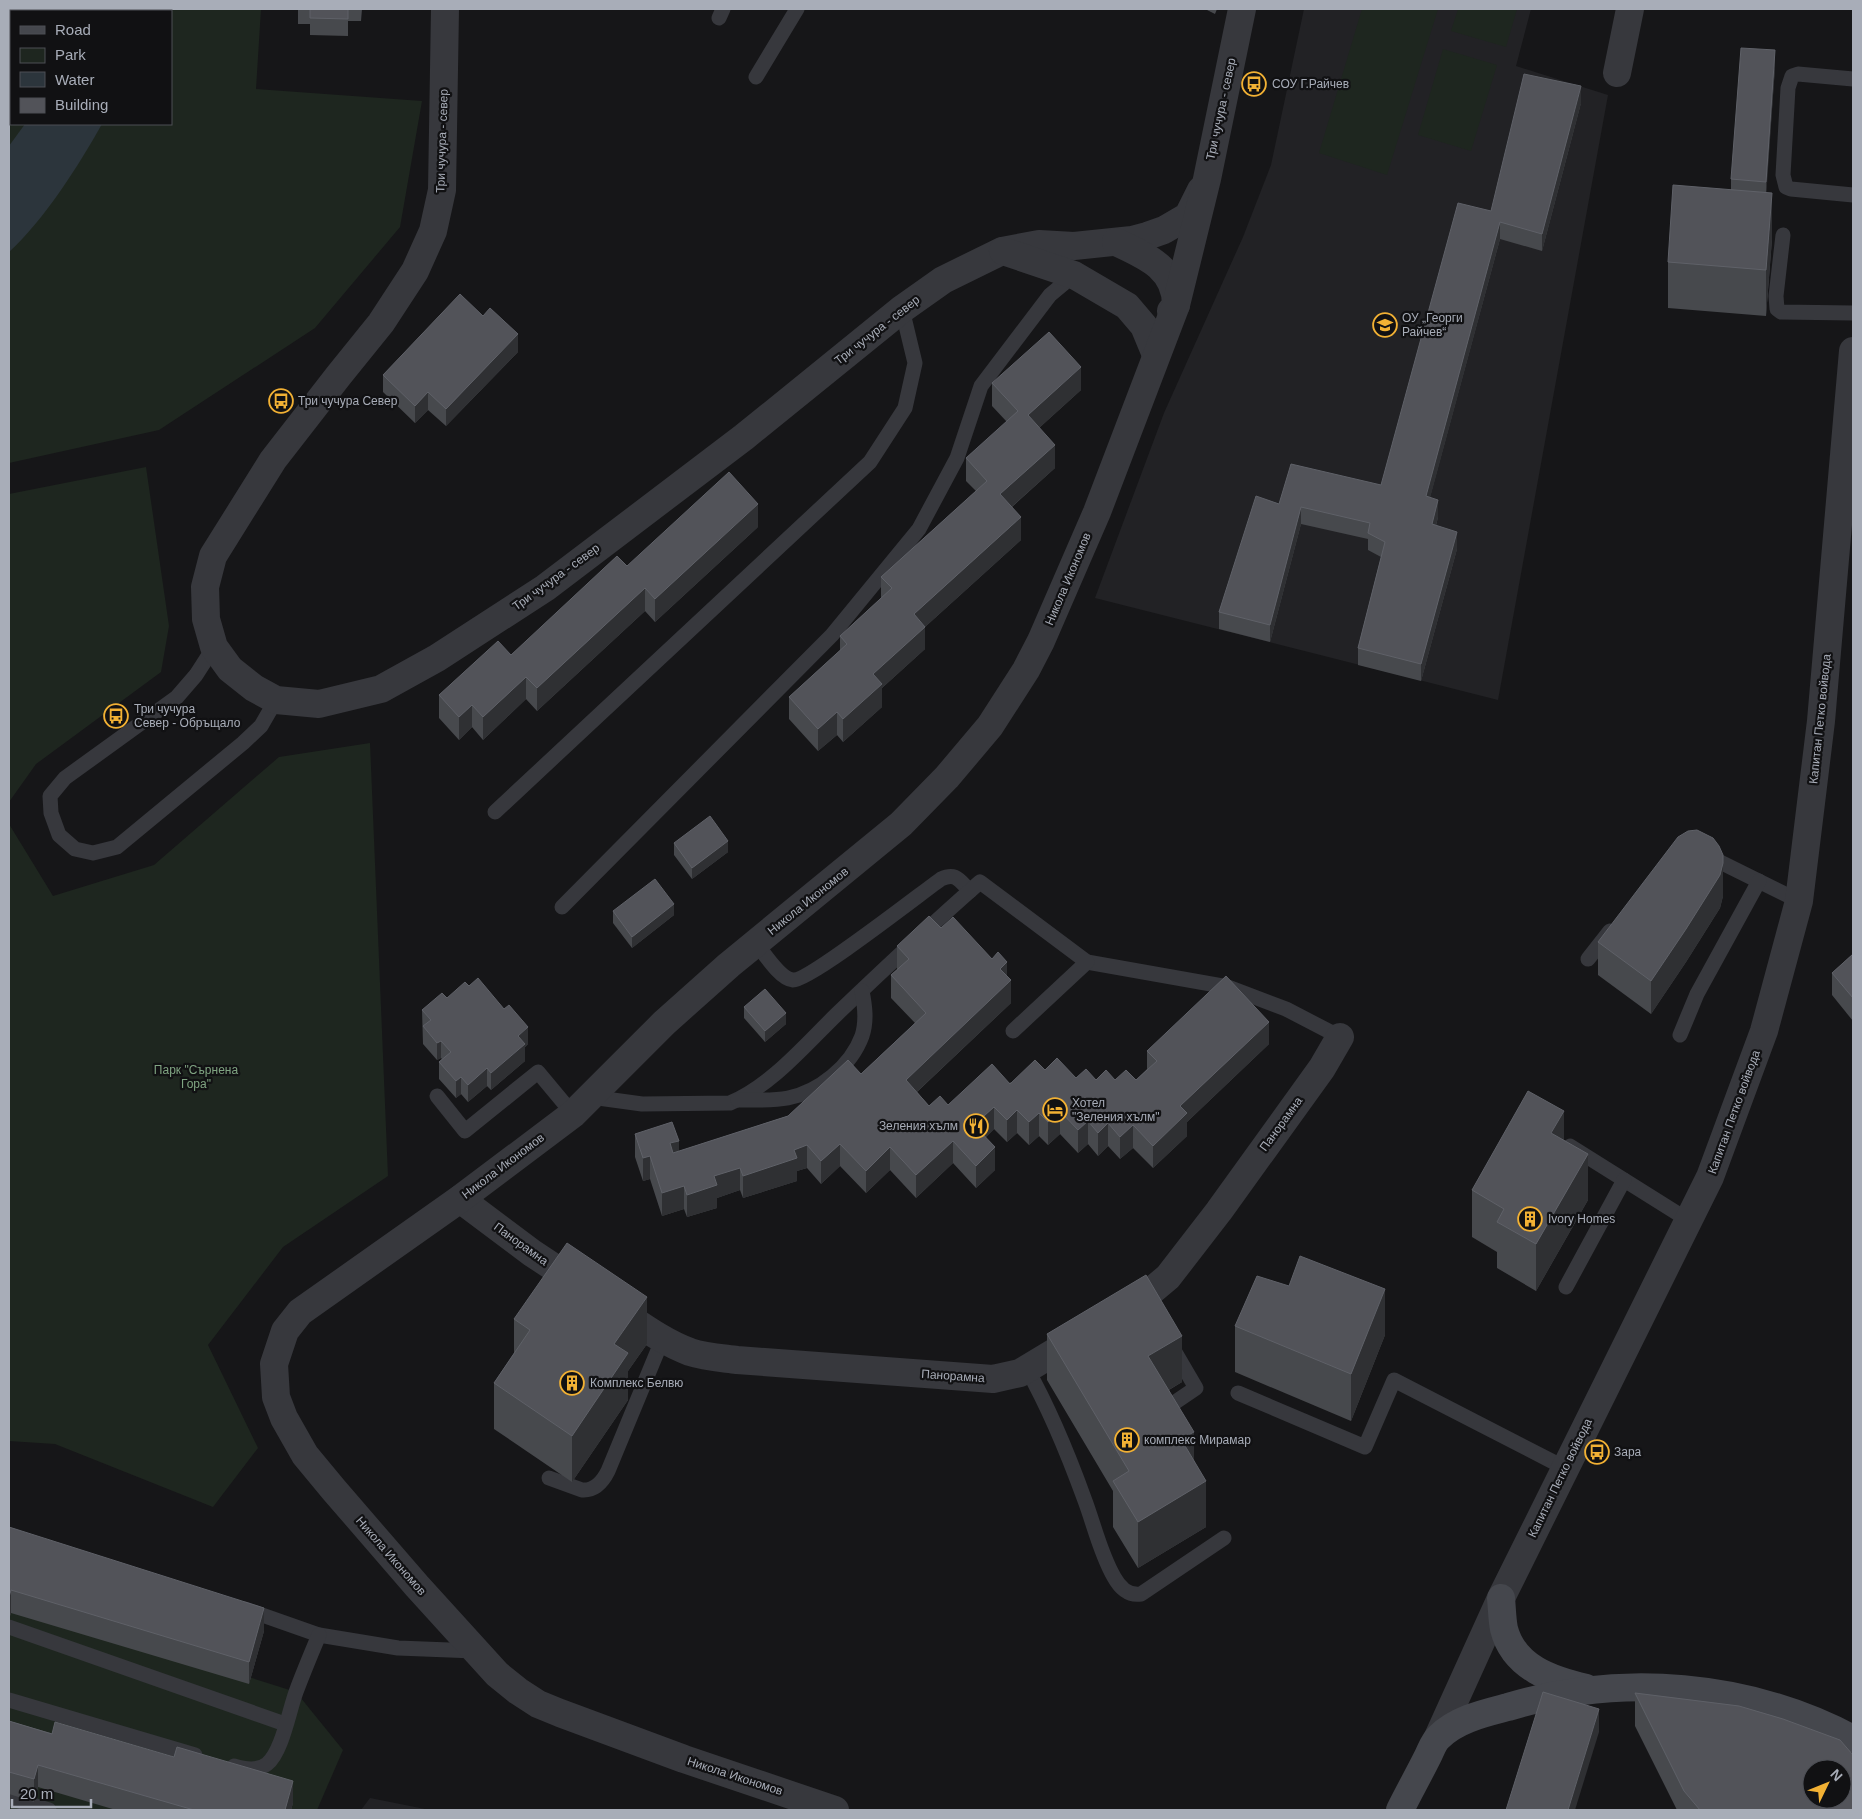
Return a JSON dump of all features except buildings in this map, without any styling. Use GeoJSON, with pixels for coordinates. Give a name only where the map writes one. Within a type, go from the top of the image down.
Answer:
{"type":"FeatureCollection","features":[{"type":"Feature","properties":{"kind":"main road"},"geometry":{"type":"LineString","coordinates":[[1501,1598],[1505,1632],[1515,1652],[1530,1667],[1557,1681],[1595,1690]]}},
{"type":"Feature","properties":{"kind":"main road"},"geometry":{"type":"LineString","coordinates":[[1438,1737],[1458,1724],[1476,1716],[1532,1699],[1595,1690],[1636,1687],[1708,1691],[1747,1699],[1814,1721],[1853,1739]]}},
{"type":"Feature","properties":{"kind":"main road","name":"Капитан Петко войвода"},"geometry":{"type":"LineString","coordinates":[[1400,1810],[1438,1737]]}},
{"type":"Feature","properties":{"kind":"street","name":"Три чучура - север"},"geometry":{"type":"LineString","coordinates":[[445,9],[442,190],[433,231],[414,271],[381,323],[338,375],[274,460],[213,556],[205,587],[206,619],[214,647],[230,669],[254,688],[276,700],[319,704],[381,689],[437,658],[553,582],[744,437],[902,308],[943,280],[1002,251],[1040,244],[1074,246],[1116,242],[1147,236],[1188,216],[1207,179]]}},
{"type":"Feature","properties":{"kind":"street","name":"Три чучура - север"},"geometry":{"type":"LineString","coordinates":[[1156,355],[1176,305],[1207,179],[1242,9]]}},
{"type":"Feature","properties":{"kind":"street"},"geometry":{"type":"LineString","coordinates":[[1617,73],[1630,9]]}},
{"type":"Feature","properties":{"kind":"street"},"geometry":{"type":"LineString","coordinates":[[1002,251],[1074,275],[1143,314],[1164,315],[1176,305],[1174,287],[1165,271],[1143,255],[1116,242]]}},
{"type":"Feature","properties":{"kind":"street"},"geometry":{"type":"LineString","coordinates":[[1128,306],[1144,326],[1156,355]]}},
{"type":"Feature","properties":{"kind":"street","name":"Капитан Петко войвода"},"geometry":{"type":"LineString","coordinates":[[1438,1737],[1501,1598],[1710,1177],[1757,1048],[1799,901],[1821,722],[1853,351]]}},
{"type":"Feature","properties":{"kind":"street","name":"Никола Икономов"},"geometry":{"type":"LineString","coordinates":[[835,1810],[684,1759],[538,1704],[518,1691],[497,1674],[417,1586],[305,1454],[280,1409],[276,1397],[274,1364],[285,1331],[300,1312],[460,1199],[582,1105],[664,1024],[756,943],[901,824],[969,752],[995,719],[1026,670],[1041,641],[1096,512],[1156,355]]}},
{"type":"Feature","properties":{"kind":"street","name":"Панорамна"},"geometry":{"type":"LineString","coordinates":[[460,1199],[532,1253],[663,1338],[691,1352],[737,1360],[993,1379],[1013,1376],[1148,1306],[1322,1068],[1340,1037]]}},
{"type":"Feature","properties":{"kind":"lane"},"geometry":{"type":"LineString","coordinates":[[756,77],[797,9]]}},
{"type":"Feature","properties":{"kind":"lane"},"geometry":{"type":"LineString","coordinates":[[1853,79],[1798,74],[1792,76],[1788,88],[1782,174],[1786,187],[1791,189],[1853,195]]}},
{"type":"Feature","properties":{"kind":"lane"},"geometry":{"type":"LineString","coordinates":[[1783,235],[1776,296],[1777,309],[1781,312],[1853,313]]}},
{"type":"Feature","properties":{"kind":"lane"},"geometry":{"type":"LineString","coordinates":[[562,907],[832,635],[919,529],[957,458],[981,386],[1050,295],[1074,275]]}},
{"type":"Feature","properties":{"kind":"lane"},"geometry":{"type":"LineString","coordinates":[[495,812],[870,462],[905,408],[915,363],[902,308]]}},
{"type":"Feature","properties":{"kind":"lane"},"geometry":{"type":"LineString","coordinates":[[214,647],[196,675],[177,697],[65,778],[50,796],[51,813],[59,835],[69,844],[75,849],[93,853],[118,847],[243,743],[261,726],[276,700]]}},
{"type":"Feature","properties":{"kind":"lane"},"geometry":{"type":"LineString","coordinates":[[1693,852],[1715,859],[1799,901]]}},
{"type":"Feature","properties":{"kind":"lane"},"geometry":{"type":"LineString","coordinates":[[756,943],[783,976],[790,980],[799,980],[853,944],[941,879],[949,875],[955,876],[970,891]]}},
{"type":"Feature","properties":{"kind":"lane"},"geometry":{"type":"LineString","coordinates":[[1680,1035],[1697,994],[1759,881]]}},
{"type":"Feature","properties":{"kind":"lane"},"geometry":{"type":"LineString","coordinates":[[437,1096],[465,1131],[538,1072],[582,1105],[730,1104],[756,1089],[783,1066],[980,882],[1087,962],[1228,987],[1286,1009],[1340,1037]]}},
{"type":"Feature","properties":{"kind":"lane"},"geometry":{"type":"LineString","coordinates":[[1588,959],[1618,920]]}},
{"type":"Feature","properties":{"kind":"lane"},"geometry":{"type":"LineString","coordinates":[[1013,1031],[1087,962]]}},
{"type":"Feature","properties":{"kind":"lane"},"geometry":{"type":"LineString","coordinates":[[737,1100],[762,1100],[798,1095],[818,1086],[835,1074],[851,1056],[862,1035],[865,1021],[865,1005],[862,991]]}},
{"type":"Feature","properties":{"kind":"lane"},"geometry":{"type":"LineString","coordinates":[[1557,1138],[1688,1220]]}},
{"type":"Feature","properties":{"kind":"lane"},"geometry":{"type":"LineString","coordinates":[[1566,1287],[1624,1180]]}},
{"type":"Feature","properties":{"kind":"lane"},"geometry":{"type":"LineString","coordinates":[[1162,1331],[1196,1388],[1171,1405]]}},
{"type":"Feature","properties":{"kind":"lane"},"geometry":{"type":"LineString","coordinates":[[549,1478],[582,1490],[593,1488],[601,1482],[612,1462],[663,1338]]}},
{"type":"Feature","properties":{"kind":"lane"},"geometry":{"type":"LineString","coordinates":[[1028,1369],[1055,1424],[1109,1568],[1121,1587],[1134,1595],[1141,1594],[1224,1538]]}},
{"type":"Feature","properties":{"kind":"lane"},"geometry":{"type":"LineString","coordinates":[[1238,1393],[1365,1447],[1394,1380],[1565,1468]]}},
{"type":"Feature","properties":{"kind":"lane"},"geometry":{"type":"LineString","coordinates":[[229,1603],[319,1635],[398,1648],[476,1651]]}},
{"type":"Feature","properties":{"kind":"lane"},"geometry":{"type":"LineString","coordinates":[[9,1627],[285,1724]]}},
{"type":"Feature","properties":{"kind":"lane"},"geometry":{"type":"LineString","coordinates":[[9,1700],[246,1770],[258,1768],[267,1765],[277,1751],[296,1692],[319,1635]]}},
{"type":"Feature","properties":{"kind":"lane"},"geometry":{"type":"LineString","coordinates":[[9,1798],[49,1810]]}},
{"type":"Feature","properties":{"kind":"shaded area","name":"ОУ „Георги Райчев“"},"geometry":{"type":"Polygon","coordinates":[[[1304,9],[1531,9],[1516,66],[1608,95],[1498,700],[1095,598],[1164,413],[1243,237],[1271,165],[1304,9]]]}},
{"type":"Feature","properties":{"kind":"shaded area"},"geometry":{"type":"Polygon","coordinates":[[[370,1798],[430,1810],[361,1810],[370,1798]]]}},
{"type":"Feature","properties":{"kind":"green space"},"geometry":{"type":"Polygon","coordinates":[[[9,9],[261,9],[256,89],[422,101],[400,227],[315,328],[159,430],[9,463],[9,9]]]}},
{"type":"Feature","properties":{"kind":"green space"},"geometry":{"type":"Polygon","coordinates":[[[1362,9],[1438,9],[1387,175],[1319,153],[1362,9]]]}},
{"type":"Feature","properties":{"kind":"green space"},"geometry":{"type":"Polygon","coordinates":[[[1458,9],[1517,9],[1506,47],[1451,31],[1458,9]]]}},
{"type":"Feature","properties":{"kind":"green space"},"geometry":{"type":"Polygon","coordinates":[[[1443,49],[1497,65],[1471,151],[1418,135],[1443,49]]]}},
{"type":"Feature","properties":{"kind":"green space"},"geometry":{"type":"Polygon","coordinates":[[[146,467],[169,626],[161,672],[36,764],[9,802],[9,494],[146,467]]]}},
{"type":"Feature","properties":{"kind":"green space","name":"Парк \"Сърнена Гора\""},"geometry":{"type":"Polygon","coordinates":[[[370,743],[388,1176],[283,1247],[208,1345],[258,1448],[213,1507],[55,1444],[9,1441],[9,824],[53,896],[154,865],[279,757],[370,743]]]}},
{"type":"Feature","properties":{"kind":"green space"},"geometry":{"type":"Polygon","coordinates":[[[9,1601],[296,1692],[343,1750],[317,1810],[9,1810],[9,1601]]]}},
{"type":"Feature","properties":{"kind":"water"},"geometry":{"type":"Polygon","coordinates":[[[94,9],[155,9],[154,10],[94,9]]]}},
{"type":"Feature","properties":{"kind":"water"},"geometry":{"type":"Polygon","coordinates":[[[24,125],[101,125],[83,157],[48,208],[9,252],[9,146],[24,125]]]}},
{"type":"Feature","properties":{"kind":"place","name":"СОУ Г.Райчев"},"geometry":{"type":"Point","coordinates":[1254,84]}},
{"type":"Feature","properties":{"kind":"place","name":"ОУ „Георги Райчев“"},"geometry":{"type":"Point","coordinates":[1385,325]}},
{"type":"Feature","properties":{"kind":"place","name":"Три чучура Север"},"geometry":{"type":"Point","coordinates":[281,401]}},
{"type":"Feature","properties":{"kind":"place","name":"Три чучура Север - Обръщало"},"geometry":{"type":"Point","coordinates":[116,716]}},
{"type":"Feature","properties":{"kind":"place","name":"Хотел \"Зеления хълм\""},"geometry":{"type":"Point","coordinates":[1055,1110]}},
{"type":"Feature","properties":{"kind":"place","name":"Зеления хълм"},"geometry":{"type":"Point","coordinates":[976,1126]}},
{"type":"Feature","properties":{"kind":"place","name":"Ivory Homes"},"geometry":{"type":"Point","coordinates":[1530,1219]}},
{"type":"Feature","properties":{"kind":"place","name":"Комплекс Белвю"},"geometry":{"type":"Point","coordinates":[572,1383]}},
{"type":"Feature","properties":{"kind":"place","name":"комплекс Мирамар"},"geometry":{"type":"Point","coordinates":[1127,1440]}},
{"type":"Feature","properties":{"kind":"place","name":"Зара"},"geometry":{"type":"Point","coordinates":[1597,1452]}}]}
